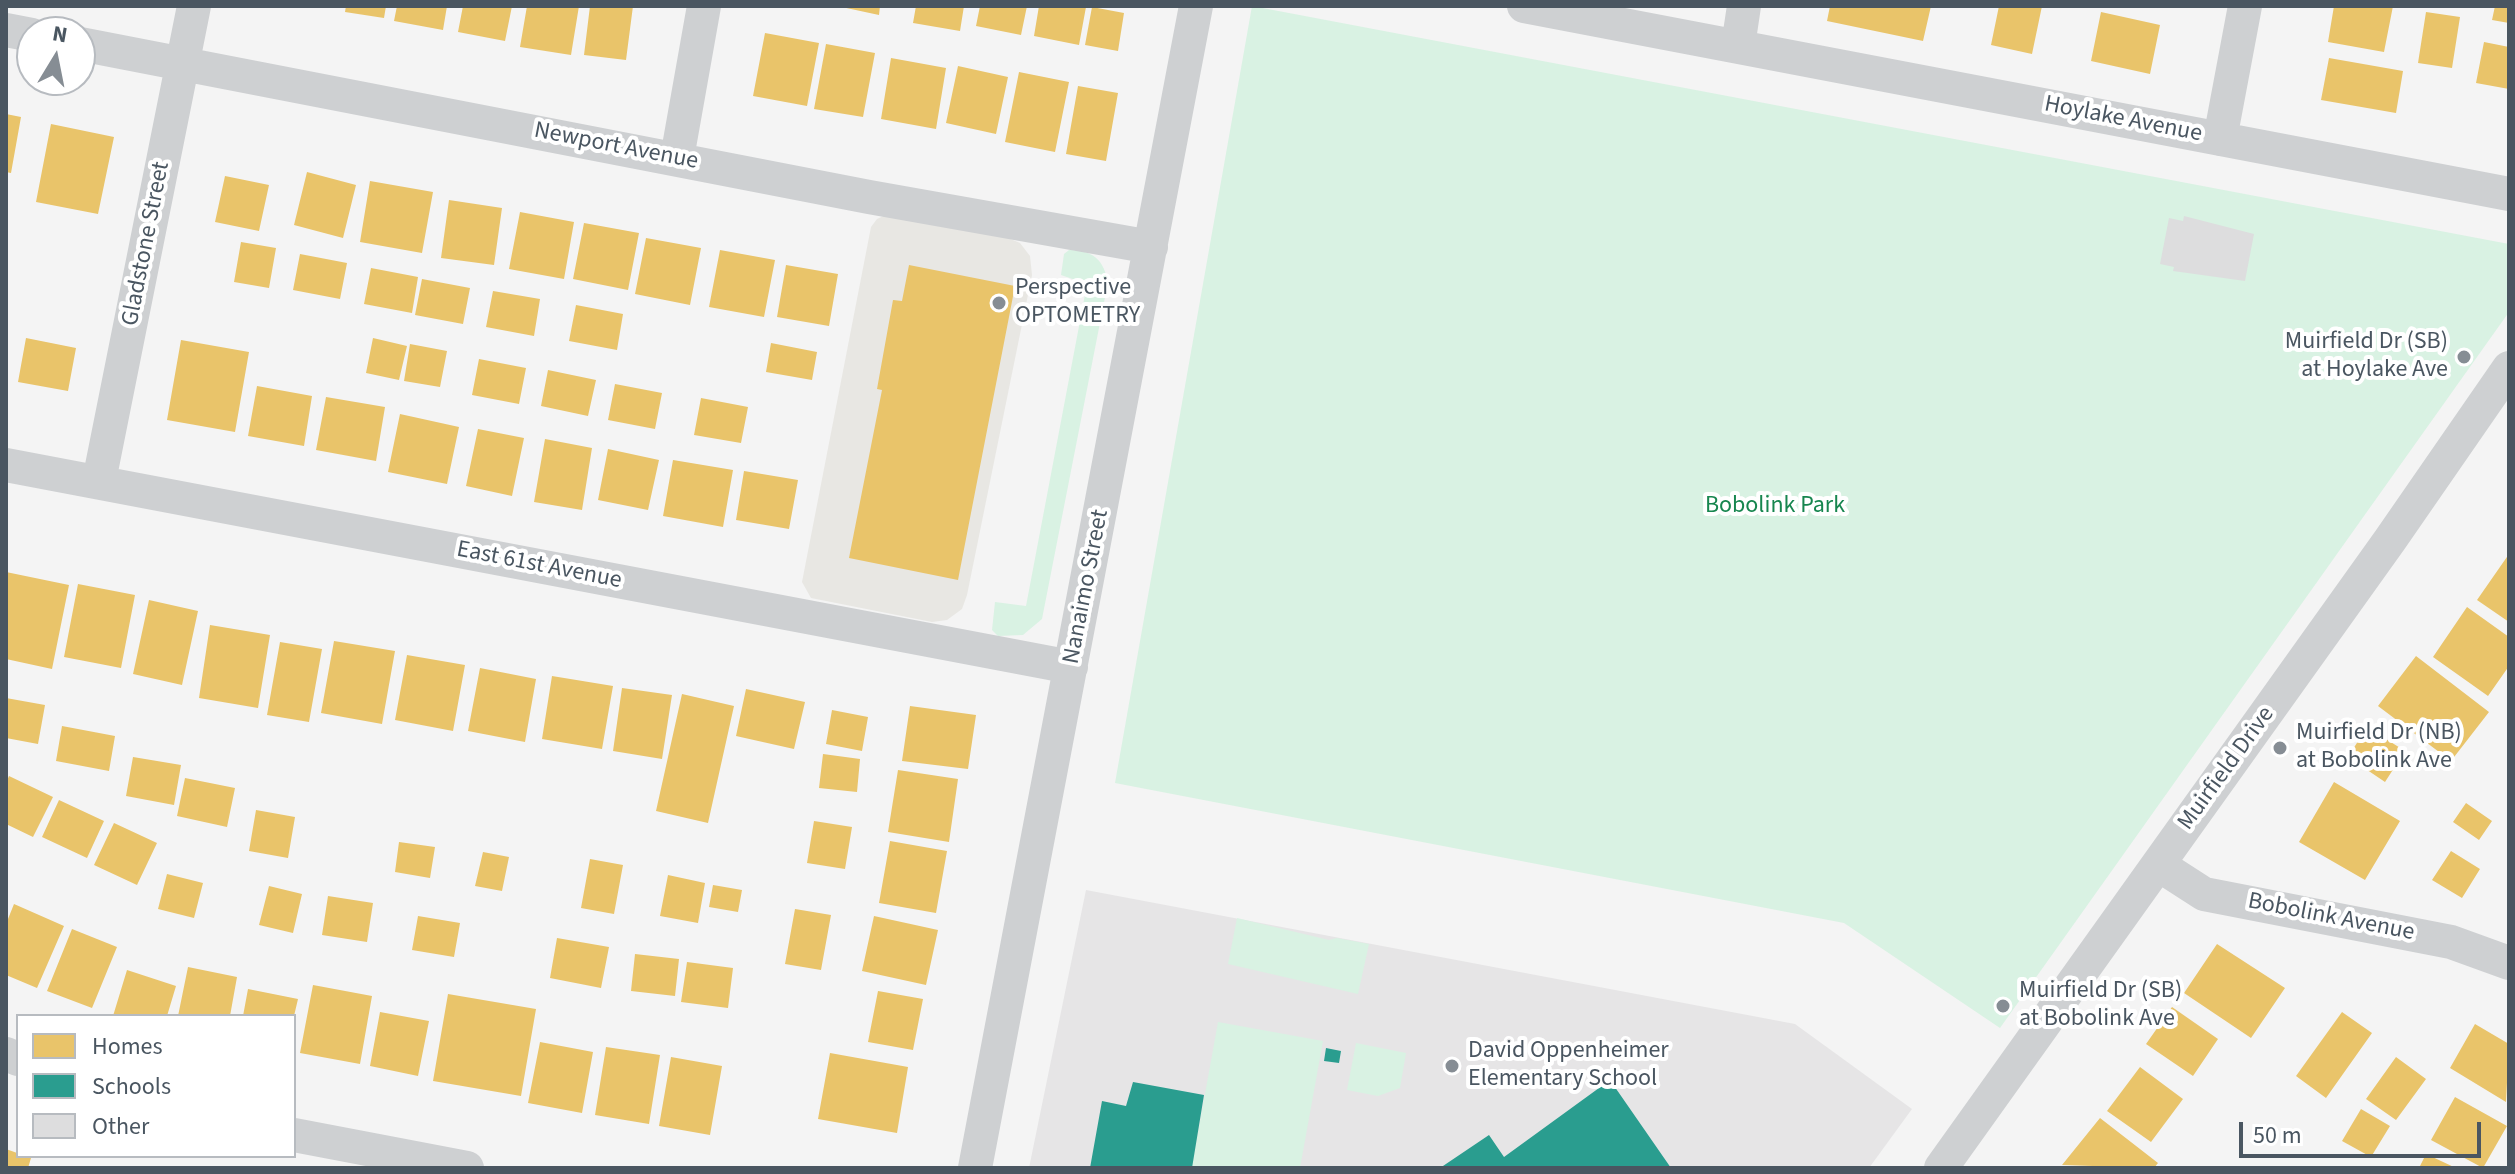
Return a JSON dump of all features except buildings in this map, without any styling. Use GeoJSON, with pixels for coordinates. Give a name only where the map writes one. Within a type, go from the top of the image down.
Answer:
{"type":"FeatureCollection","features":[{"type":"Feature","properties":{"kind":"street","name":"Gladstone Street"},"geometry":{"type":"LineString","coordinates":[[99,481],[194,6]]}},
{"type":"Feature","properties":{"kind":"street"},"geometry":{"type":"LineString","coordinates":[[677,158],[704,6]]}},
{"type":"Feature","properties":{"kind":"street","name":"Nanaimo Street"},"geometry":{"type":"LineString","coordinates":[[975,1168],[1196,6]]}},
{"type":"Feature","properties":{"kind":"street","name":"Hoylake Avenue"},"geometry":{"type":"LineString","coordinates":[[1524,6],[1569,10],[1738,46],[2509,194]]}},
{"type":"Feature","properties":{"kind":"street"},"geometry":{"type":"LineString","coordinates":[[1738,46],[1744,6]]}},
{"type":"Feature","properties":{"kind":"street"},"geometry":{"type":"LineString","coordinates":[[2220,139],[2245,6]]}},
{"type":"Feature","properties":{"kind":"street","name":"Newport Avenue"},"geometry":{"type":"LineString","coordinates":[[96,47],[1151,247]]}},
{"type":"Feature","properties":{"kind":"street","name":"Muirfield Drive"},"geometry":{"type":"LineString","coordinates":[[1941,1168],[2509,368]]}},
{"type":"Feature","properties":{"kind":"street","name":"East 61st Avenue"},"geometry":{"type":"LineString","coordinates":[[6,465],[1071,667]]}},
{"type":"Feature","properties":{"kind":"street","name":"Bobolink Avenue"},"geometry":{"type":"LineString","coordinates":[[2159,865],[2204,894],[2451,942],[2509,963]]}},
{"type":"Feature","properties":{"kind":"street"},"geometry":{"type":"LineString","coordinates":[[296,1135],[467,1168]]}},
{"type":"Feature","properties":{"kind":"shaded area"},"geometry":{"type":"Polygon","coordinates":[[[888,214],[1001,235],[1020,243],[1030,256],[1032,275],[967,595],[962,609],[947,620],[932,622],[811,598],[802,582],[871,227],[877,219],[888,214]]]}},
{"type":"Feature","properties":{"kind":"shaded area","name":"David Oppenheimer Elementary School"},"geometry":{"type":"Polygon","coordinates":[[[1086,890],[1795,1024],[1912,1109],[1869,1168],[1029,1168],[1086,890]]]}},
{"type":"Feature","properties":{"kind":"green space","name":"Bobolink Park"},"geometry":{"type":"Polygon","coordinates":[[[1252,6],[2509,244],[2509,312],[2000,1028],[1844,923],[1115,783],[1252,6]]]}},
{"type":"Feature","properties":{"kind":"green space"},"geometry":{"type":"Polygon","coordinates":[[[1069,250],[1085,252],[1097,259],[1105,271],[1107,287],[1042,619],[1023,635],[998,636],[992,630],[995,602],[1026,606],[1087,284],[1061,275],[1064,254],[1069,250]]]}},
{"type":"Feature","properties":{"kind":"green space"},"geometry":{"type":"Polygon","coordinates":[[[1237,918],[1329,940],[1337,938],[1369,944],[1358,994],[1228,964],[1237,918]]]}},
{"type":"Feature","properties":{"kind":"green space"},"geometry":{"type":"Polygon","coordinates":[[[1218,1022],[1323,1041],[1300,1168],[1192,1166],[1218,1022]]]}},
{"type":"Feature","properties":{"kind":"green space"},"geometry":{"type":"Polygon","coordinates":[[[1356,1043],[1406,1053],[1400,1088],[1378,1096],[1347,1090],[1356,1043]]]}},
{"type":"Feature","properties":{"kind":"place","name":"Perspective OPTOMETRY"},"geometry":{"type":"Point","coordinates":[999,303]}},
{"type":"Feature","properties":{"kind":"place","name":"Muirfield Dr (SB) at Hoylake Ave"},"geometry":{"type":"Point","coordinates":[2464,357]}},
{"type":"Feature","properties":{"kind":"place","name":"Muirfield Dr (NB) at Bobolink Ave"},"geometry":{"type":"Point","coordinates":[2280,748]}},
{"type":"Feature","properties":{"kind":"place","name":"Muirfield Dr (SB) at Bobolink Ave"},"geometry":{"type":"Point","coordinates":[2003,1006]}},
{"type":"Feature","properties":{"kind":"place","name":"David Oppenheimer Elementary School"},"geometry":{"type":"Point","coordinates":[1452,1066]}}]}
